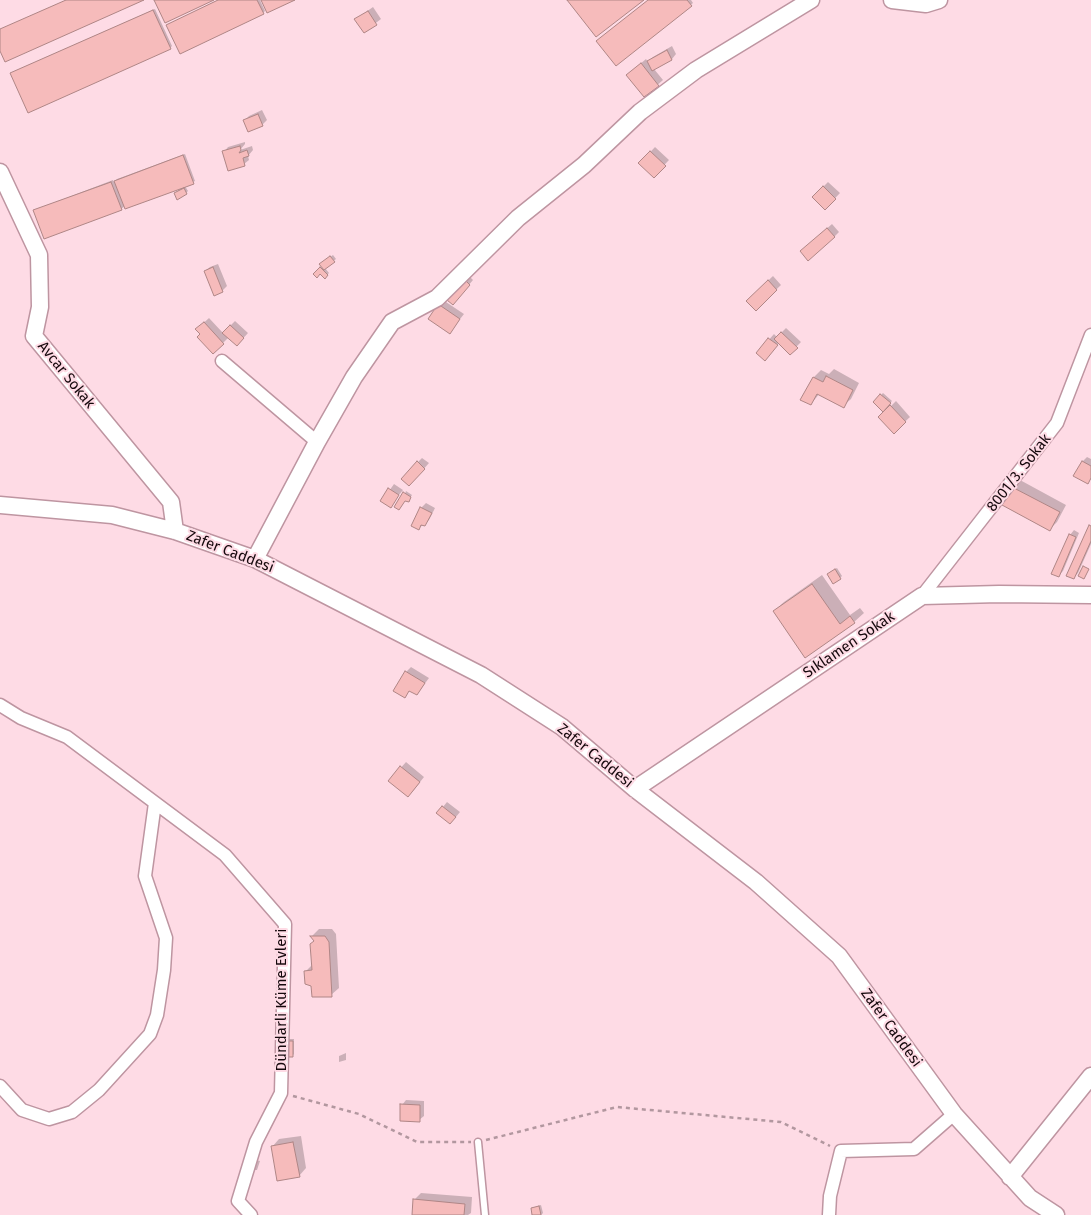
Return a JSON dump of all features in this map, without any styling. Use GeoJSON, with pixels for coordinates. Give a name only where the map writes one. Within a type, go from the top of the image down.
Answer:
{"type":"FeatureCollection","features":[{"type":"Feature","properties":{"kind":"street"},"geometry":{"type":"LineString","coordinates":[[255,559],[354,377],[392,322],[437,298],[518,218],[584,165],[640,112],[696,70],[811,0]]}},
{"type":"Feature","properties":{"kind":"street"},"geometry":{"type":"LineString","coordinates":[[892,0],[926,4],[939,0]]}},
{"type":"Feature","properties":{"kind":"street","name":"Avcar Sokak"},"geometry":{"type":"LineString","coordinates":[[0,172],[39,255],[40,307],[34,336],[171,502],[174,531]]}},
{"type":"Feature","properties":{"kind":"street","name":"8001/3. Sokak"},"geometry":{"type":"LineString","coordinates":[[922,596],[1057,423],[1091,335]]}},
{"type":"Feature","properties":{"kind":"street"},"geometry":{"type":"LineString","coordinates":[[222,361],[317,442]]}},
{"type":"Feature","properties":{"kind":"street","name":"Zafer Caddesi"},"geometry":{"type":"LineString","coordinates":[[0,505],[112,515],[174,531],[255,559],[481,675],[562,727],[635,789],[756,882],[838,956],[954,1114],[1030,1198],[1056,1215]]}},
{"type":"Feature","properties":{"kind":"street"},"geometry":{"type":"LineString","coordinates":[[922,596],[999,594],[1091,595]]}},
{"type":"Feature","properties":{"kind":"street","name":"Sıklamen Sokak"},"geometry":{"type":"LineString","coordinates":[[635,789],[922,596]]}},
{"type":"Feature","properties":{"kind":"street","name":"Dündarli Küme Evleri"},"geometry":{"type":"LineString","coordinates":[[0,705],[20,718],[67,737],[225,855],[285,924],[281,1093],[256,1142],[238,1201],[251,1215]]}},
{"type":"Feature","properties":{"kind":"street"},"geometry":{"type":"LineString","coordinates":[[0,1086],[22,1110],[49,1119],[72,1112],[100,1090],[150,1034],[157,1014],[163,979],[166,938],[145,876],[155,803]]}},
{"type":"Feature","properties":{"kind":"street"},"geometry":{"type":"LineString","coordinates":[[1010,1177],[1091,1076]]}},
{"type":"Feature","properties":{"kind":"street"},"geometry":{"type":"LineString","coordinates":[[829,1215],[830,1196],[841,1150],[914,1149],[954,1114]]}},
{"type":"Feature","properties":{"kind":"lane"},"geometry":{"type":"LineString","coordinates":[[478,1142],[485,1215]]}},
{"type":"Feature","properties":{"kind":"path"},"geometry":{"type":"LineString","coordinates":[[281,1093],[359,1114],[416,1142],[478,1142],[617,1107],[781,1122],[841,1150]]}},
{"type":"Feature","properties":{"kind":"building"},"geometry":{"type":"Polygon","coordinates":[[[66,0],[144,0],[5,62],[0,51],[0,29],[66,0]]]}},
{"type":"Feature","properties":{"kind":"building"},"geometry":{"type":"Polygon","coordinates":[[[154,0],[214,0],[165,23],[154,0]]]}},
{"type":"Feature","properties":{"kind":"building"},"geometry":{"type":"Polygon","coordinates":[[[218,0],[257,0],[264,14],[180,54],[166,25],[218,0]]]}},
{"type":"Feature","properties":{"kind":"building"},"geometry":{"type":"Polygon","coordinates":[[[261,0],[295,0],[267,13],[261,0]]]}},
{"type":"Feature","properties":{"kind":"building"},"geometry":{"type":"Polygon","coordinates":[[[567,0],[644,0],[596,37],[567,0]]]}},
{"type":"Feature","properties":{"kind":"building"},"geometry":{"type":"Polygon","coordinates":[[[648,0],[687,0],[692,6],[616,66],[596,41],[648,0]]]}},
{"type":"Feature","properties":{"kind":"building"},"geometry":{"type":"Polygon","coordinates":[[[153,10],[171,49],[28,113],[10,73],[153,10]]]}},
{"type":"Feature","properties":{"kind":"building"},"geometry":{"type":"Polygon","coordinates":[[[368,11],[377,25],[364,33],[354,19],[368,11]]]}},
{"type":"Feature","properties":{"kind":"building"},"geometry":{"type":"Polygon","coordinates":[[[667,50],[672,60],[652,71],[647,61],[667,50]]]}},
{"type":"Feature","properties":{"kind":"building"},"geometry":{"type":"Polygon","coordinates":[[[641,63],[659,86],[644,97],[626,75],[641,63]]]}},
{"type":"Feature","properties":{"kind":"building"},"geometry":{"type":"Polygon","coordinates":[[[258,114],[263,126],[248,132],[243,120],[258,114]]]}},
{"type":"Feature","properties":{"kind":"building"},"geometry":{"type":"Polygon","coordinates":[[[240,146],[241,150],[239,153],[247,150],[249,156],[243,158],[245,166],[228,171],[222,151],[240,146]]]}},
{"type":"Feature","properties":{"kind":"building"},"geometry":{"type":"Polygon","coordinates":[[[650,151],[666,166],[654,178],[638,163],[650,151]]]}},
{"type":"Feature","properties":{"kind":"building"},"geometry":{"type":"Polygon","coordinates":[[[183,155],[194,184],[125,209],[114,181],[183,155]]]}},
{"type":"Feature","properties":{"kind":"building"},"geometry":{"type":"Polygon","coordinates":[[[111,182],[122,210],[44,239],[33,210],[111,182]]]}},
{"type":"Feature","properties":{"kind":"building"},"geometry":{"type":"Polygon","coordinates":[[[823,186],[836,199],[825,210],[812,197],[823,186]]]}},
{"type":"Feature","properties":{"kind":"building"},"geometry":{"type":"Polygon","coordinates":[[[184,188],[187,194],[177,200],[174,193],[184,188]]]}},
{"type":"Feature","properties":{"kind":"building"},"geometry":{"type":"Polygon","coordinates":[[[827,228],[835,237],[808,261],[800,251],[827,228]]]}},
{"type":"Feature","properties":{"kind":"building"},"geometry":{"type":"Polygon","coordinates":[[[330,256],[335,262],[324,270],[319,264],[330,256]]]}},
{"type":"Feature","properties":{"kind":"building"},"geometry":{"type":"Polygon","coordinates":[[[213,267],[223,292],[214,296],[204,271],[213,267]]]}},
{"type":"Feature","properties":{"kind":"building"},"geometry":{"type":"Polygon","coordinates":[[[320,267],[328,275],[325,279],[320,274],[317,278],[313,274],[320,267]]]}},
{"type":"Feature","properties":{"kind":"building"},"geometry":{"type":"Polygon","coordinates":[[[464,279],[470,285],[453,305],[447,300],[464,279]]]}},
{"type":"Feature","properties":{"kind":"building"},"geometry":{"type":"Polygon","coordinates":[[[768,280],[777,290],[756,311],[746,301],[768,280]]]}},
{"type":"Feature","properties":{"kind":"building"},"geometry":{"type":"Polygon","coordinates":[[[438,304],[460,319],[450,334],[428,319],[438,304]]]}},
{"type":"Feature","properties":{"kind":"building"},"geometry":{"type":"Polygon","coordinates":[[[204,322],[224,344],[213,354],[197,337],[200,334],[195,329],[204,322]]]}},
{"type":"Feature","properties":{"kind":"building"},"geometry":{"type":"Polygon","coordinates":[[[230,325],[244,338],[237,346],[222,333],[230,325]]]}},
{"type":"Feature","properties":{"kind":"building"},"geometry":{"type":"Polygon","coordinates":[[[781,332],[798,348],[790,355],[774,339],[781,332]]]}},
{"type":"Feature","properties":{"kind":"building"},"geometry":{"type":"Polygon","coordinates":[[[768,338],[778,345],[765,361],[756,353],[768,338]]]}},
{"type":"Feature","properties":{"kind":"building"},"geometry":{"type":"Polygon","coordinates":[[[826,376],[853,390],[844,408],[817,394],[811,405],[800,400],[813,377],[823,382],[826,376]]]}},
{"type":"Feature","properties":{"kind":"building"},"geometry":{"type":"Polygon","coordinates":[[[880,394],[891,403],[883,412],[873,402],[880,394]]]}},
{"type":"Feature","properties":{"kind":"building"},"geometry":{"type":"Polygon","coordinates":[[[890,405],[906,422],[894,434],[878,417],[890,405]]]}},
{"type":"Feature","properties":{"kind":"building"},"geometry":{"type":"Polygon","coordinates":[[[417,461],[425,469],[409,486],[401,479],[417,461]]]}},
{"type":"Feature","properties":{"kind":"building"},"geometry":{"type":"Polygon","coordinates":[[[1082,461],[1091,466],[1091,478],[1088,484],[1073,476],[1082,461]]]}},
{"type":"Feature","properties":{"kind":"building"},"geometry":{"type":"Polygon","coordinates":[[[1012,487],[1060,512],[1050,531],[1002,505],[1012,487]]]}},
{"type":"Feature","properties":{"kind":"building"},"geometry":{"type":"Polygon","coordinates":[[[388,488],[399,495],[391,508],[380,501],[388,488]]]}},
{"type":"Feature","properties":{"kind":"building"},"geometry":{"type":"Polygon","coordinates":[[[403,492],[411,497],[409,502],[405,501],[399,510],[394,507],[403,492]]]}},
{"type":"Feature","properties":{"kind":"building"},"geometry":{"type":"Polygon","coordinates":[[[420,507],[432,513],[425,526],[421,525],[419,530],[411,526],[420,507]]]}},
{"type":"Feature","properties":{"kind":"building"},"geometry":{"type":"Polygon","coordinates":[[[1089,525],[1091,526],[1091,541],[1074,579],[1066,576],[1089,525]]]}},
{"type":"Feature","properties":{"kind":"building"},"geometry":{"type":"Polygon","coordinates":[[[1069,534],[1076,537],[1059,577],[1051,574],[1069,534]]]}},
{"type":"Feature","properties":{"kind":"building"},"geometry":{"type":"Polygon","coordinates":[[[1083,566],[1089,569],[1084,579],[1078,576],[1083,566]]]}},
{"type":"Feature","properties":{"kind":"building"},"geometry":{"type":"Polygon","coordinates":[[[835,569],[841,579],[833,584],[827,574],[835,569]]]}},
{"type":"Feature","properties":{"kind":"building"},"geometry":{"type":"Polygon","coordinates":[[[812,584],[840,624],[850,616],[855,623],[805,658],[773,611],[812,584]]]}},
{"type":"Feature","properties":{"kind":"building"},"geometry":{"type":"Polygon","coordinates":[[[405,671],[425,683],[417,695],[409,691],[405,698],[393,691],[405,671]]]}},
{"type":"Feature","properties":{"kind":"building"},"geometry":{"type":"Polygon","coordinates":[[[400,766],[420,782],[408,797],[388,781],[400,766]]]}},
{"type":"Feature","properties":{"kind":"building"},"geometry":{"type":"Polygon","coordinates":[[[442,806],[456,817],[450,824],[436,813],[442,806]]]}},
{"type":"Feature","properties":{"kind":"building"},"geometry":{"type":"Polygon","coordinates":[[[310,936],[325,936],[329,942],[332,997],[312,997],[311,986],[305,984],[304,971],[312,970],[310,944],[314,941],[310,936]]]}},
{"type":"Feature","properties":{"kind":"building"},"geometry":{"type":"Polygon","coordinates":[[[286,1041],[293,1041],[293,1057],[286,1057],[286,1041]]]}},
{"type":"Feature","properties":{"kind":"building"},"geometry":{"type":"Polygon","coordinates":[[[400,1104],[420,1105],[420,1122],[400,1121],[400,1104]]]}},
{"type":"Feature","properties":{"kind":"building"},"geometry":{"type":"Polygon","coordinates":[[[293,1142],[300,1177],[277,1181],[271,1146],[293,1142]]]}},
{"type":"Feature","properties":{"kind":"building"},"geometry":{"type":"Polygon","coordinates":[[[413,1199],[465,1204],[464,1215],[412,1215],[413,1199]]]}},
{"type":"Feature","properties":{"kind":"building"},"geometry":{"type":"Polygon","coordinates":[[[539,1206],[541,1215],[532,1215],[531,1208],[539,1206]]]}}]}
